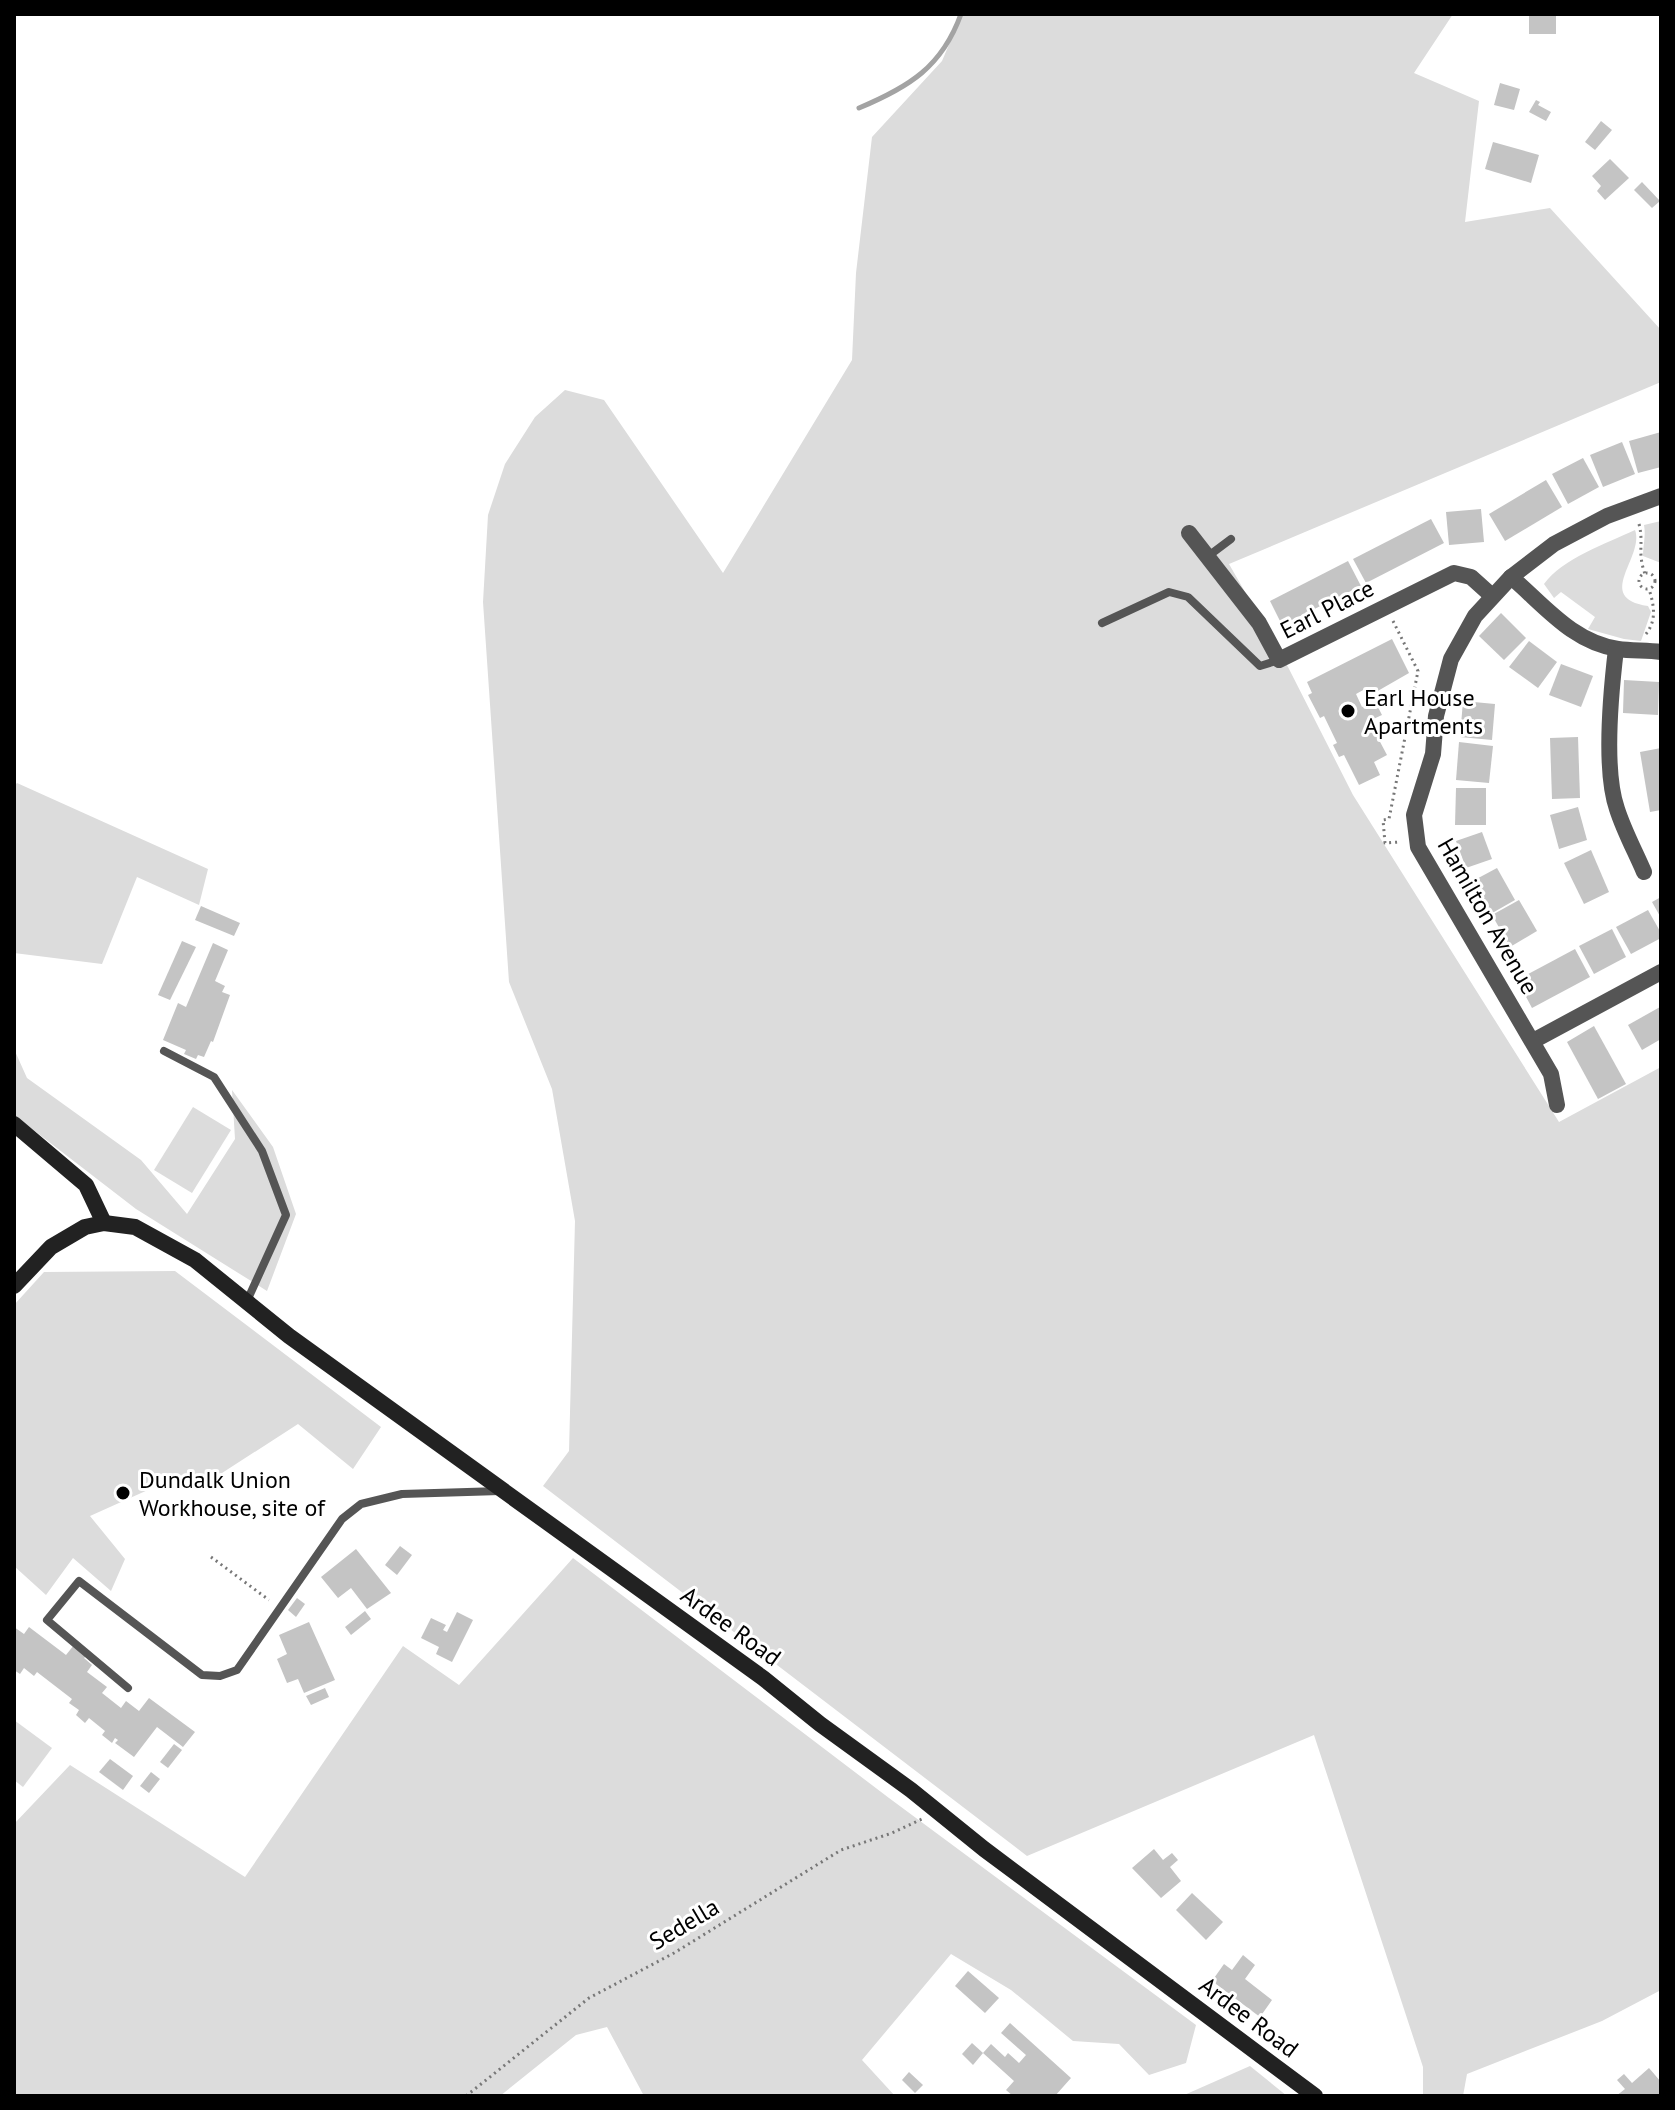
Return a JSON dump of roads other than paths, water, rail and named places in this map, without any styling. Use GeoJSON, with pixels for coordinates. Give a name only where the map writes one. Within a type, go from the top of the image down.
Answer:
{"type":"FeatureCollection","features":[{"type":"Feature","properties":{"kind":"main road"},"geometry":{"type":"LineString","coordinates":[[14,1124],[86,1185],[104,1223],[85,1227],[51,1247],[14,1286]]}},
{"type":"Feature","properties":{"kind":"main road","name":"Ardee Road"},"geometry":{"type":"LineString","coordinates":[[104,1223],[135,1227],[195,1260],[302,1345],[763,1678],[1315,2096]]}},
{"type":"Feature","properties":{"kind":"street","name":"Hamilton Avenue"},"geometry":{"type":"LineString","coordinates":[[1557,1105],[1551,1074],[1418,847],[1414,815],[1433,754],[1436,716],[1451,659],[1475,616],[1491,595],[1543,552],[1567,537],[1629,506],[1661,496]]}},
{"type":"Feature","properties":{"kind":"street","name":"Earl Place"},"geometry":{"type":"LineString","coordinates":[[1189,533],[1259,623],[1279,660],[1454,573],[1471,577],[1491,595]]}},
{"type":"Feature","properties":{"kind":"street"},"geometry":{"type":"LineString","coordinates":[[1511,577],[1544,609],[1580,637],[1616,649],[1661,652]]}},
{"type":"Feature","properties":{"kind":"street"},"geometry":{"type":"LineString","coordinates":[[1616,649],[1611,691],[1611,785],[1616,808],[1644,872]]}},
{"type":"Feature","properties":{"kind":"street"},"geometry":{"type":"LineString","coordinates":[[1533,1041],[1661,972]]}},
{"type":"Feature","properties":{"kind":"lane"},"geometry":{"type":"LineString","coordinates":[[1207,557],[1231,539]]}},
{"type":"Feature","properties":{"kind":"lane"},"geometry":{"type":"LineString","coordinates":[[1102,623],[1169,592],[1188,597],[1260,666],[1279,660]]}},
{"type":"Feature","properties":{"kind":"lane"},"geometry":{"type":"LineString","coordinates":[[164,1051],[214,1077],[262,1151],[286,1215],[247,1302]]}},
{"type":"Feature","properties":{"kind":"lane"},"geometry":{"type":"LineString","coordinates":[[128,1688],[47,1620],[79,1581],[202,1675],[220,1676],[237,1670],[342,1519],[361,1504],[402,1494],[506,1491]]}},
{"type":"Feature","properties":{"kind":"waterway"},"geometry":{"type":"LineString","coordinates":[[859,108],[893,92],[922,73],[944,48],[961,14]]}},
{"type":"Feature","properties":{"kind":"place","name":"Earl House Apartments"},"geometry":{"type":"Point","coordinates":[1348,711]}},
{"type":"Feature","properties":{"kind":"place","name":"Dundalk Union Workhouse, site of"},"geometry":{"type":"Point","coordinates":[123,1493]}}]}
